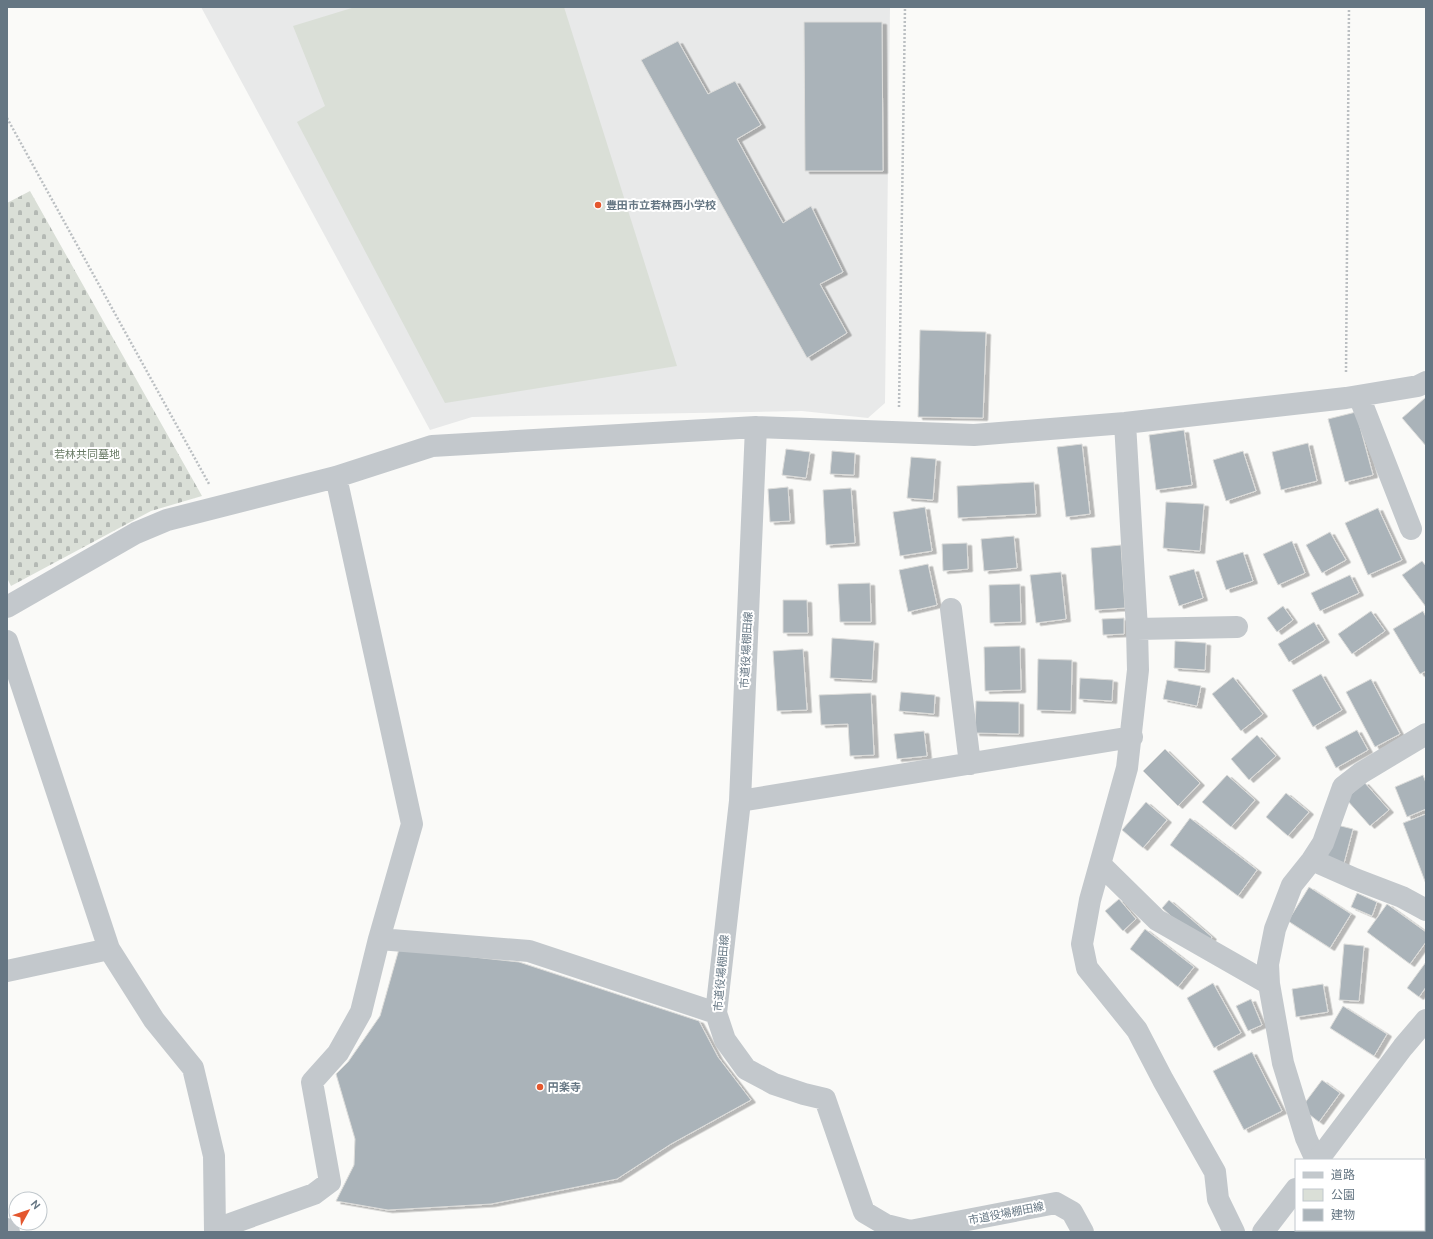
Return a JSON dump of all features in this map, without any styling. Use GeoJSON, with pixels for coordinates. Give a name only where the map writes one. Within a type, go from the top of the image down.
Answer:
{"type":"FeatureCollection","features":[{"type":"Feature","properties":{"kind":"street"},"geometry":{"type":"LineString","coordinates":[[7,607],[136,533],[167,520],[336,477],[432,446],[756,427],[974,435],[1125,423],[1423,388]]}},
{"type":"Feature","properties":{"kind":"street"},"geometry":{"type":"LineString","coordinates":[[1352,397],[1411,529]]}},
{"type":"Feature","properties":{"kind":"street"},"geometry":{"type":"LineString","coordinates":[[1125,423],[1138,670],[1132,737],[1127,768],[1090,900],[1082,944],[1087,968],[1137,1030],[1163,1080],[1215,1172],[1218,1199],[1234,1232]]}},
{"type":"Feature","properties":{"kind":"street","name":"市道役場棚田線"},"geometry":{"type":"LineString","coordinates":[[756,427],[740,801],[716,1013],[725,1040],[746,1069],[774,1084],[825,1099],[864,1222],[886,1225],[910,1231],[1056,1204],[1072,1212],[1083,1232]]}},
{"type":"Feature","properties":{"kind":"street"},"geometry":{"type":"LineString","coordinates":[[7,641],[109,948],[154,1020],[193,1068],[214,1156],[216,1231],[314,1194],[330,1182],[312,1082],[338,1053],[361,1012],[379,939],[412,824],[336,477]]}},
{"type":"Feature","properties":{"kind":"street"},"geometry":{"type":"LineString","coordinates":[[950,609],[970,764]]}},
{"type":"Feature","properties":{"kind":"street"},"geometry":{"type":"LineString","coordinates":[[1137,629],[1238,627]]}},
{"type":"Feature","properties":{"kind":"street"},"geometry":{"type":"LineString","coordinates":[[1316,1159],[1306,1138],[1283,1063],[1269,984],[1268,964],[1275,929],[1292,885],[1312,860],[1323,843],[1343,787],[1361,773],[1426,734]]}},
{"type":"Feature","properties":{"kind":"street"},"geometry":{"type":"LineString","coordinates":[[740,801],[1132,737]]}},
{"type":"Feature","properties":{"kind":"street"},"geometry":{"type":"LineString","coordinates":[[1312,860],[1355,879],[1402,897],[1426,910]]}},
{"type":"Feature","properties":{"kind":"street"},"geometry":{"type":"LineString","coordinates":[[1100,865],[1157,920],[1269,984]]}},
{"type":"Feature","properties":{"kind":"street"},"geometry":{"type":"LineString","coordinates":[[379,939],[529,951],[716,1013]]}},
{"type":"Feature","properties":{"kind":"street"},"geometry":{"type":"LineString","coordinates":[[7,971],[109,948]]}},
{"type":"Feature","properties":{"kind":"street"},"geometry":{"type":"LineString","coordinates":[[1318,1159],[1403,1047],[1426,1020]]}},
{"type":"Feature","properties":{"kind":"street"},"geometry":{"type":"LineString","coordinates":[[1263,1232],[1295,1190]]}},
{"type":"Feature","properties":{"kind":"path"},"geometry":{"type":"LineString","coordinates":[[899,432],[905,7]]}},
{"type":"Feature","properties":{"kind":"path"},"geometry":{"type":"LineString","coordinates":[[1349,7],[1352,397]]}},
{"type":"Feature","properties":{"kind":"path"},"geometry":{"type":"LineString","coordinates":[[7,118],[222,507]]}},
{"type":"Feature","properties":{"kind":"shaded area","name":"豊田市立若林西小学校"},"geometry":{"type":"Polygon","coordinates":[[[201,7],[890,7],[885,403],[868,418],[802,411],[472,417],[430,430],[201,7]]]}},
{"type":"Feature","properties":{"kind":"green space"},"geometry":{"type":"Polygon","coordinates":[[[355,7],[564,7],[677,366],[445,403],[297,122],[325,106],[293,26],[355,7]]]}},
{"type":"Feature","properties":{"kind":"green space","name":"若林共同墓地"},"geometry":{"type":"Polygon","coordinates":[[[30,191],[202,496],[151,511],[11,586],[7,578],[7,203],[30,191]]]}},
{"type":"Feature","properties":{"kind":"building"},"geometry":{"type":"Polygon","coordinates":[[[804,22],[882,22],[883,171],[805,171],[804,22]]]}},
{"type":"Feature","properties":{"kind":"building"},"geometry":{"type":"Polygon","coordinates":[[[678,41],[708,94],[735,81],[761,125],[737,139],[783,223],[811,206],[843,272],[820,284],[847,333],[807,358],[641,60],[678,41]]]}},
{"type":"Feature","properties":{"kind":"building"},"geometry":{"type":"Polygon","coordinates":[[[920,330],[986,332],[983,418],[918,417],[920,330]]]}},
{"type":"Feature","properties":{"kind":"building"},"geometry":{"type":"Polygon","coordinates":[[[1425,398],[1426,399],[1426,446],[1402,418],[1425,398]]]}},
{"type":"Feature","properties":{"kind":"building"},"geometry":{"type":"Polygon","coordinates":[[[1356,412],[1373,475],[1345,482],[1328,419],[1356,412]]]}},
{"type":"Feature","properties":{"kind":"building"},"geometry":{"type":"Polygon","coordinates":[[[1184,430],[1192,485],[1156,490],[1149,435],[1184,430]]]}},
{"type":"Feature","properties":{"kind":"building"},"geometry":{"type":"Polygon","coordinates":[[[1308,443],[1317,481],[1281,490],[1272,452],[1308,443]]]}},
{"type":"Feature","properties":{"kind":"building"},"geometry":{"type":"Polygon","coordinates":[[[1082,444],[1090,514],[1066,517],[1057,447],[1082,444]]]}},
{"type":"Feature","properties":{"kind":"building"},"geometry":{"type":"Polygon","coordinates":[[[786,449],[810,452],[806,478],[782,475],[786,449]]]}},
{"type":"Feature","properties":{"kind":"building"},"geometry":{"type":"Polygon","coordinates":[[[832,451],[855,453],[854,475],[830,474],[832,451]]]}},
{"type":"Feature","properties":{"kind":"building"},"geometry":{"type":"Polygon","coordinates":[[[1243,451],[1256,491],[1226,501],[1213,460],[1243,451]]]}},
{"type":"Feature","properties":{"kind":"building"},"geometry":{"type":"Polygon","coordinates":[[[911,457],[936,459],[933,500],[907,498],[911,457]]]}},
{"type":"Feature","properties":{"kind":"building"},"geometry":{"type":"Polygon","coordinates":[[[1034,482],[1036,514],[958,518],[957,486],[1034,482]]]}},
{"type":"Feature","properties":{"kind":"building"},"geometry":{"type":"Polygon","coordinates":[[[788,487],[790,521],[770,522],[768,489],[788,487]]]}},
{"type":"Feature","properties":{"kind":"building"},"geometry":{"type":"Polygon","coordinates":[[[851,488],[855,543],[826,545],[823,490],[851,488]]]}},
{"type":"Feature","properties":{"kind":"building"},"geometry":{"type":"Polygon","coordinates":[[[1166,502],[1204,504],[1200,551],[1163,548],[1166,502]]]}},
{"type":"Feature","properties":{"kind":"building"},"geometry":{"type":"Polygon","coordinates":[[[925,507],[932,551],[900,556],[893,512],[925,507]]]}},
{"type":"Feature","properties":{"kind":"building"},"geometry":{"type":"Polygon","coordinates":[[[1378,508],[1402,560],[1368,575],[1345,523],[1378,508]]]}},
{"type":"Feature","properties":{"kind":"building"},"geometry":{"type":"Polygon","coordinates":[[[1330,532],[1346,560],[1322,573],[1306,545],[1330,532]]]}},
{"type":"Feature","properties":{"kind":"building"},"geometry":{"type":"Polygon","coordinates":[[[1014,536],[1017,568],[984,571],[981,539],[1014,536]]]}},
{"type":"Feature","properties":{"kind":"building"},"geometry":{"type":"Polygon","coordinates":[[[1292,541],[1305,573],[1278,585],[1263,554],[1292,541]]]}},
{"type":"Feature","properties":{"kind":"building"},"geometry":{"type":"Polygon","coordinates":[[[967,543],[968,569],[943,571],[942,544],[967,543]]]}},
{"type":"Feature","properties":{"kind":"building"},"geometry":{"type":"Polygon","coordinates":[[[1121,545],[1125,608],[1095,610],[1091,548],[1121,545]]]}},
{"type":"Feature","properties":{"kind":"building"},"geometry":{"type":"Polygon","coordinates":[[[1243,552],[1253,581],[1226,590],[1216,561],[1243,552]]]}},
{"type":"Feature","properties":{"kind":"building"},"geometry":{"type":"Polygon","coordinates":[[[1422,561],[1426,566],[1426,607],[1402,575],[1422,561]]]}},
{"type":"Feature","properties":{"kind":"building"},"geometry":{"type":"Polygon","coordinates":[[[928,564],[937,605],[908,612],[899,570],[928,564]]]}},
{"type":"Feature","properties":{"kind":"building"},"geometry":{"type":"Polygon","coordinates":[[[1194,569],[1203,598],[1179,606],[1169,576],[1194,569]]]}},
{"type":"Feature","properties":{"kind":"building"},"geometry":{"type":"Polygon","coordinates":[[[1061,572],[1066,619],[1036,623],[1030,575],[1061,572]]]}},
{"type":"Feature","properties":{"kind":"building"},"geometry":{"type":"Polygon","coordinates":[[[1350,575],[1359,593],[1320,611],[1311,593],[1350,575]]]}},
{"type":"Feature","properties":{"kind":"building"},"geometry":{"type":"Polygon","coordinates":[[[870,583],[871,622],[840,622],[838,584],[870,583]]]}},
{"type":"Feature","properties":{"kind":"building"},"geometry":{"type":"Polygon","coordinates":[[[1020,584],[1021,622],[990,623],[989,585],[1020,584]]]}},
{"type":"Feature","properties":{"kind":"building"},"geometry":{"type":"Polygon","coordinates":[[[783,600],[807,600],[808,633],[783,633],[783,600]]]}},
{"type":"Feature","properties":{"kind":"building"},"geometry":{"type":"Polygon","coordinates":[[[1283,606],[1293,620],[1277,632],[1267,618],[1283,606]]]}},
{"type":"Feature","properties":{"kind":"building"},"geometry":{"type":"Polygon","coordinates":[[[1371,611],[1385,631],[1352,654],[1338,634],[1371,611]]]}},
{"type":"Feature","properties":{"kind":"building"},"geometry":{"type":"Polygon","coordinates":[[[1423,611],[1426,617],[1426,671],[1420,674],[1393,629],[1423,611]]]}},
{"type":"Feature","properties":{"kind":"building"},"geometry":{"type":"Polygon","coordinates":[[[1124,618],[1124,634],[1103,635],[1102,619],[1124,618]]]}},
{"type":"Feature","properties":{"kind":"building"},"geometry":{"type":"Polygon","coordinates":[[[1314,622],[1325,640],[1289,662],[1278,644],[1314,622]]]}},
{"type":"Feature","properties":{"kind":"building"},"geometry":{"type":"Polygon","coordinates":[[[832,638],[874,641],[872,680],[830,678],[832,638]]]}},
{"type":"Feature","properties":{"kind":"building"},"geometry":{"type":"Polygon","coordinates":[[[1175,641],[1206,643],[1205,670],[1174,668],[1175,641]]]}},
{"type":"Feature","properties":{"kind":"building"},"geometry":{"type":"Polygon","coordinates":[[[1020,646],[1021,690],[985,691],[984,647],[1020,646]]]}},
{"type":"Feature","properties":{"kind":"building"},"geometry":{"type":"Polygon","coordinates":[[[803,649],[807,710],[777,711],[773,651],[803,649]]]}},
{"type":"Feature","properties":{"kind":"building"},"geometry":{"type":"Polygon","coordinates":[[[1038,659],[1072,660],[1071,711],[1037,710],[1038,659]]]}},
{"type":"Feature","properties":{"kind":"building"},"geometry":{"type":"Polygon","coordinates":[[[1321,674],[1342,710],[1313,727],[1292,690],[1321,674]]]}},
{"type":"Feature","properties":{"kind":"building"},"geometry":{"type":"Polygon","coordinates":[[[1233,677],[1263,714],[1241,731],[1212,694],[1233,677]]]}},
{"type":"Feature","properties":{"kind":"building"},"geometry":{"type":"Polygon","coordinates":[[[1080,678],[1113,680],[1112,701],[1079,699],[1080,678]]]}},
{"type":"Feature","properties":{"kind":"building"},"geometry":{"type":"Polygon","coordinates":[[[1371,679],[1400,734],[1375,747],[1346,692],[1371,679]]]}},
{"type":"Feature","properties":{"kind":"building"},"geometry":{"type":"Polygon","coordinates":[[[1167,680],[1201,686],[1197,706],[1163,699],[1167,680]]]}},
{"type":"Feature","properties":{"kind":"building"},"geometry":{"type":"Polygon","coordinates":[[[901,692],[935,695],[934,714],[899,711],[901,692]]]}},
{"type":"Feature","properties":{"kind":"building"},"geometry":{"type":"Polygon","coordinates":[[[871,693],[874,755],[850,756],[848,724],[821,725],[819,695],[871,693]]]}},
{"type":"Feature","properties":{"kind":"building"},"geometry":{"type":"Polygon","coordinates":[[[976,701],[1019,702],[1019,734],[975,733],[976,701]]]}},
{"type":"Feature","properties":{"kind":"building"},"geometry":{"type":"Polygon","coordinates":[[[1357,730],[1368,750],[1336,768],[1325,747],[1357,730]]]}},
{"type":"Feature","properties":{"kind":"building"},"geometry":{"type":"Polygon","coordinates":[[[924,731],[927,756],[897,759],[894,734],[924,731]]]}},
{"type":"Feature","properties":{"kind":"building"},"geometry":{"type":"Polygon","coordinates":[[[1257,735],[1276,756],[1249,780],[1231,759],[1257,735]]]}},
{"type":"Feature","properties":{"kind":"building"},"geometry":{"type":"Polygon","coordinates":[[[1165,749],[1200,783],[1178,806],[1143,771],[1165,749]]]}},
{"type":"Feature","properties":{"kind":"building"},"geometry":{"type":"Polygon","coordinates":[[[1227,775],[1255,800],[1231,827],[1202,802],[1227,775]]]}},
{"type":"Feature","properties":{"kind":"building"},"geometry":{"type":"Polygon","coordinates":[[[1423,775],[1426,783],[1426,809],[1407,817],[1395,787],[1423,775]]]}},
{"type":"Feature","properties":{"kind":"building"},"geometry":{"type":"Polygon","coordinates":[[[1364,782],[1389,810],[1370,826],[1346,799],[1364,782]]]}},
{"type":"Feature","properties":{"kind":"building"},"geometry":{"type":"Polygon","coordinates":[[[1286,793],[1309,812],[1288,836],[1266,817],[1286,793]]]}},
{"type":"Feature","properties":{"kind":"building"},"geometry":{"type":"Polygon","coordinates":[[[1146,802],[1167,820],[1143,848],[1122,830],[1146,802]]]}},
{"type":"Feature","properties":{"kind":"building"},"geometry":{"type":"Polygon","coordinates":[[[1426,814],[1426,884],[1403,823],[1426,814]]]}},
{"type":"Feature","properties":{"kind":"building"},"geometry":{"type":"Polygon","coordinates":[[[1190,818],[1257,870],[1238,896],[1170,845],[1190,818]]]}},
{"type":"Feature","properties":{"kind":"building"},"geometry":{"type":"Polygon","coordinates":[[[1333,824],[1353,829],[1344,863],[1324,858],[1333,824]]]}},
{"type":"Feature","properties":{"kind":"building"},"geometry":{"type":"Polygon","coordinates":[[[1309,887],[1351,914],[1330,948],[1288,921],[1309,887]]]}},
{"type":"Feature","properties":{"kind":"building"},"geometry":{"type":"Polygon","coordinates":[[[1357,893],[1377,902],[1372,916],[1351,907],[1357,893]]]}},
{"type":"Feature","properties":{"kind":"building"},"geometry":{"type":"Polygon","coordinates":[[[1119,899],[1136,919],[1123,931],[1105,911],[1119,899]]]}},
{"type":"Feature","properties":{"kind":"building"},"geometry":{"type":"Polygon","coordinates":[[[1169,900],[1212,937],[1204,946],[1162,908],[1169,900]]]}},
{"type":"Feature","properties":{"kind":"building"},"geometry":{"type":"Polygon","coordinates":[[[1387,904],[1426,932],[1426,942],[1410,964],[1367,932],[1387,904]]]}},
{"type":"Feature","properties":{"kind":"building"},"geometry":{"type":"Polygon","coordinates":[[[1145,929],[1194,967],[1178,987],[1130,949],[1145,929]]]}},
{"type":"Feature","properties":{"kind":"building"},"geometry":{"type":"Polygon","coordinates":[[[1344,944],[1364,946],[1359,1001],[1339,1000],[1344,944]]]}},
{"type":"Feature","properties":{"kind":"building","name":"円楽寺"},"geometry":{"type":"Polygon","coordinates":[[[399,949],[519,962],[699,1021],[718,1057],[751,1100],[671,1144],[617,1179],[491,1204],[388,1210],[336,1201],[354,1165],[355,1139],[336,1074],[348,1062],[380,1016],[399,949]]]}},
{"type":"Feature","properties":{"kind":"building"},"geometry":{"type":"Polygon","coordinates":[[[1426,962],[1426,987],[1419,997],[1407,988],[1426,962]]]}},
{"type":"Feature","properties":{"kind":"building"},"geometry":{"type":"Polygon","coordinates":[[[1213,983],[1241,1033],[1214,1048],[1187,998],[1213,983]]]}},
{"type":"Feature","properties":{"kind":"building"},"geometry":{"type":"Polygon","coordinates":[[[1323,984],[1328,1012],[1296,1017],[1292,989],[1323,984]]]}},
{"type":"Feature","properties":{"kind":"building"},"geometry":{"type":"Polygon","coordinates":[[[1251,999],[1262,1025],[1248,1031],[1236,1006],[1251,999]]]}},
{"type":"Feature","properties":{"kind":"building"},"geometry":{"type":"Polygon","coordinates":[[[1343,1006],[1387,1034],[1374,1056],[1330,1028],[1343,1006]]]}},
{"type":"Feature","properties":{"kind":"building"},"geometry":{"type":"Polygon","coordinates":[[[1252,1052],[1282,1111],[1244,1130],[1213,1071],[1252,1052]]]}},
{"type":"Feature","properties":{"kind":"building"},"geometry":{"type":"Polygon","coordinates":[[[1322,1080],[1340,1093],[1319,1122],[1301,1108],[1322,1080]]]}},
{"type":"Feature","properties":{"kind":"place","name":"豊田市立若林西小学校"},"geometry":{"type":"Point","coordinates":[598,205]}},
{"type":"Feature","properties":{"kind":"place","name":"円楽寺"},"geometry":{"type":"Point","coordinates":[540,1087]}}]}
